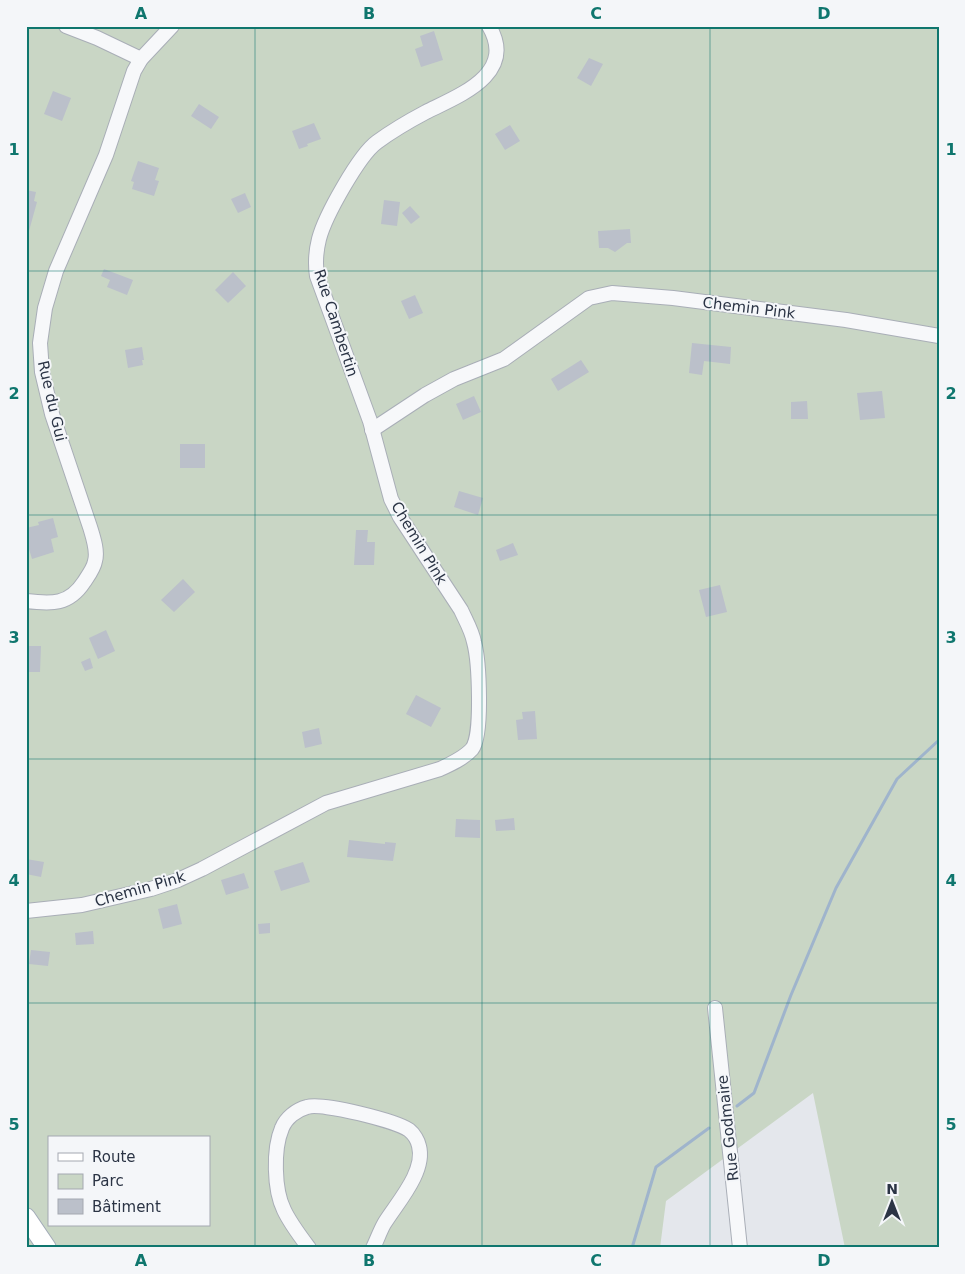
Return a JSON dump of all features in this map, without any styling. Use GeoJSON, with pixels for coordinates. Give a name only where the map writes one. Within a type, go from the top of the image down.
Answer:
{"type":"FeatureCollection","features":[{"type":"Feature","properties":{"kind":"main road"},"geometry":{"type":"LineString","coordinates":[[26,1217],[47,1248]]}},
{"type":"Feature","properties":{"kind":"street"},"geometry":{"type":"LineString","coordinates":[[66,26],[141,59]]}},
{"type":"Feature","properties":{"kind":"street","name":"Rue du Gui"},"geometry":{"type":"LineString","coordinates":[[26,602],[53,603],[71,597],[77,593],[96,561],[90,527],[52,414],[42,372],[40,343],[46,308],[56,271],[106,154],[131,79],[141,59],[172,26]]}},
{"type":"Feature","properties":{"kind":"street","name":"Rue Cambertin"},"geometry":{"type":"LineString","coordinates":[[372,430],[317,276],[316,266],[320,237],[332,208],[354,170],[375,142],[406,123],[461,95],[486,76],[493,65],[497,52],[489,26]]}},
{"type":"Feature","properties":{"kind":"street","name":"Chemin Pink"},"geometry":{"type":"LineString","coordinates":[[26,911],[82,905],[151,889],[178,880],[326,803],[440,769],[455,762],[472,749],[475,743],[478,714],[479,678],[474,642],[468,624],[460,610],[400,517],[391,499],[372,430],[426,394],[504,359],[589,298],[612,293],[673,298],[846,320],[939,336]]}},
{"type":"Feature","properties":{"kind":"street","name":"Rue Godmaire"},"geometry":{"type":"LineString","coordinates":[[716,1008],[740,1248]]}},
{"type":"Feature","properties":{"kind":"street"},"geometry":{"type":"LineString","coordinates":[[309,1248],[284,1209],[278,1194],[277,1153],[282,1127],[289,1117],[300,1110],[316,1105],[331,1107],[394,1124],[409,1130],[419,1146],[418,1168],[411,1183],[384,1224],[373,1248]]}},
{"type":"Feature","properties":{"kind":"green space"},"geometry":{"type":"Polygon","coordinates":[[[26,26],[939,26],[939,1248],[845,1248],[813,1093],[666,1201],[660,1248],[26,1248],[26,26]]]}},
{"type":"Feature","properties":{"kind":"building"},"geometry":{"type":"Polygon","coordinates":[[[434,31],[443,60],[421,67],[415,49],[423,46],[420,36],[434,31]]]}},
{"type":"Feature","properties":{"kind":"building"},"geometry":{"type":"Polygon","coordinates":[[[589,58],[603,64],[591,86],[577,78],[589,58]]]}},
{"type":"Feature","properties":{"kind":"building"},"geometry":{"type":"Polygon","coordinates":[[[53,91],[71,98],[62,121],[44,114],[53,91]]]}},
{"type":"Feature","properties":{"kind":"building"},"geometry":{"type":"Polygon","coordinates":[[[199,104],[219,117],[211,129],[191,116],[199,104]]]}},
{"type":"Feature","properties":{"kind":"building"},"geometry":{"type":"Polygon","coordinates":[[[314,123],[321,139],[299,149],[292,131],[314,123]]]}},
{"type":"Feature","properties":{"kind":"building"},"geometry":{"type":"Polygon","coordinates":[[[510,125],[520,141],[505,150],[495,134],[510,125]]]}},
{"type":"Feature","properties":{"kind":"building"},"geometry":{"type":"Polygon","coordinates":[[[138,161],[159,168],[155,180],[159,181],[154,196],[132,189],[134,182],[131,181],[138,161]]]}},
{"type":"Feature","properties":{"kind":"building"},"geometry":{"type":"Polygon","coordinates":[[[26,190],[36,192],[34,201],[37,202],[29,231],[26,231],[26,190]]]}},
{"type":"Feature","properties":{"kind":"building"},"geometry":{"type":"Polygon","coordinates":[[[245,193],[251,207],[238,213],[231,199],[245,193]]]}},
{"type":"Feature","properties":{"kind":"building"},"geometry":{"type":"Polygon","coordinates":[[[384,200],[400,202],[397,226],[381,224],[384,200]]]}},
{"type":"Feature","properties":{"kind":"building"},"geometry":{"type":"Polygon","coordinates":[[[410,206],[420,217],[411,224],[402,213],[410,206]]]}},
{"type":"Feature","properties":{"kind":"building"},"geometry":{"type":"Polygon","coordinates":[[[630,229],[631,243],[627,243],[615,252],[608,248],[599,248],[598,231],[630,229]]]}},
{"type":"Feature","properties":{"kind":"building"},"geometry":{"type":"Polygon","coordinates":[[[104,269],[133,280],[127,295],[107,287],[110,280],[101,276],[104,269]]]}},
{"type":"Feature","properties":{"kind":"building"},"geometry":{"type":"Polygon","coordinates":[[[233,272],[246,286],[228,303],[215,290],[233,272]]]}},
{"type":"Feature","properties":{"kind":"building"},"geometry":{"type":"Polygon","coordinates":[[[415,295],[423,313],[409,319],[401,301],[415,295]]]}},
{"type":"Feature","properties":{"kind":"building"},"geometry":{"type":"Polygon","coordinates":[[[692,343],[731,347],[730,364],[704,361],[702,375],[689,373],[692,343]]]}},
{"type":"Feature","properties":{"kind":"building"},"geometry":{"type":"Polygon","coordinates":[[[142,347],[143,365],[128,368],[125,350],[142,347]]]}},
{"type":"Feature","properties":{"kind":"building"},"geometry":{"type":"Polygon","coordinates":[[[581,360],[589,372],[558,391],[551,379],[581,360]]]}},
{"type":"Feature","properties":{"kind":"building"},"geometry":{"type":"Polygon","coordinates":[[[882,391],[885,418],[860,420],[857,393],[882,391]]]}},
{"type":"Feature","properties":{"kind":"building"},"geometry":{"type":"Polygon","coordinates":[[[474,396],[481,412],[463,420],[456,404],[474,396]]]}},
{"type":"Feature","properties":{"kind":"building"},"geometry":{"type":"Polygon","coordinates":[[[807,401],[808,419],[791,419],[791,402],[807,401]]]}},
{"type":"Feature","properties":{"kind":"building"},"geometry":{"type":"Polygon","coordinates":[[[180,444],[205,444],[205,468],[180,468],[180,444]]]}},
{"type":"Feature","properties":{"kind":"building"},"geometry":{"type":"Polygon","coordinates":[[[459,491],[483,498],[478,515],[454,507],[459,491]]]}},
{"type":"Feature","properties":{"kind":"building"},"geometry":{"type":"Polygon","coordinates":[[[53,518],[58,537],[51,539],[54,552],[32,559],[26,539],[26,528],[39,525],[38,522],[53,518]]]}},
{"type":"Feature","properties":{"kind":"building"},"geometry":{"type":"Polygon","coordinates":[[[356,530],[368,530],[367,542],[375,542],[374,565],[354,565],[356,530]]]}},
{"type":"Feature","properties":{"kind":"building"},"geometry":{"type":"Polygon","coordinates":[[[513,543],[518,555],[500,561],[496,550],[513,543]]]}},
{"type":"Feature","properties":{"kind":"building"},"geometry":{"type":"Polygon","coordinates":[[[183,579],[195,592],[174,612],[161,600],[183,579]]]}},
{"type":"Feature","properties":{"kind":"building"},"geometry":{"type":"Polygon","coordinates":[[[720,585],[727,612],[706,617],[699,590],[720,585]]]}},
{"type":"Feature","properties":{"kind":"building"},"geometry":{"type":"Polygon","coordinates":[[[106,630],[115,651],[98,659],[89,638],[106,630]]]}},
{"type":"Feature","properties":{"kind":"building"},"geometry":{"type":"Polygon","coordinates":[[[26,646],[41,646],[40,672],[29,672],[29,665],[26,665],[26,646]]]}},
{"type":"Feature","properties":{"kind":"building"},"geometry":{"type":"Polygon","coordinates":[[[90,658],[93,668],[85,671],[81,662],[90,658]]]}},
{"type":"Feature","properties":{"kind":"building"},"geometry":{"type":"Polygon","coordinates":[[[416,695],[441,708],[431,727],[406,714],[416,695]]]}},
{"type":"Feature","properties":{"kind":"building"},"geometry":{"type":"Polygon","coordinates":[[[535,711],[537,739],[518,740],[516,720],[523,719],[522,712],[535,711]]]}},
{"type":"Feature","properties":{"kind":"building"},"geometry":{"type":"Polygon","coordinates":[[[319,728],[322,744],[305,748],[302,732],[319,728]]]}},
{"type":"Feature","properties":{"kind":"building"},"geometry":{"type":"Polygon","coordinates":[[[514,818],[515,830],[496,831],[495,820],[514,818]]]}},
{"type":"Feature","properties":{"kind":"building"},"geometry":{"type":"Polygon","coordinates":[[[456,819],[480,820],[480,838],[455,837],[456,819]]]}},
{"type":"Feature","properties":{"kind":"building"},"geometry":{"type":"Polygon","coordinates":[[[349,840],[385,844],[385,842],[396,843],[393,861],[347,857],[349,840]]]}},
{"type":"Feature","properties":{"kind":"building"},"geometry":{"type":"Polygon","coordinates":[[[26,859],[44,862],[41,877],[26,874],[26,859]]]}},
{"type":"Feature","properties":{"kind":"building"},"geometry":{"type":"Polygon","coordinates":[[[303,862],[310,882],[281,891],[274,871],[303,862]]]}},
{"type":"Feature","properties":{"kind":"building"},"geometry":{"type":"Polygon","coordinates":[[[244,873],[249,888],[226,895],[221,880],[244,873]]]}},
{"type":"Feature","properties":{"kind":"building"},"geometry":{"type":"Polygon","coordinates":[[[177,904],[182,924],[163,929],[158,909],[177,904]]]}},
{"type":"Feature","properties":{"kind":"building"},"geometry":{"type":"Polygon","coordinates":[[[270,923],[270,933],[259,934],[258,924],[270,923]]]}},
{"type":"Feature","properties":{"kind":"building"},"geometry":{"type":"Polygon","coordinates":[[[93,931],[94,944],[76,945],[75,933],[93,931]]]}},
{"type":"Feature","properties":{"kind":"building"},"geometry":{"type":"Polygon","coordinates":[[[31,950],[50,952],[48,966],[29,964],[31,950]]]}},
{"type":"Feature","properties":{"kind":"waterway"},"geometry":{"type":"LineString","coordinates":[[737,1106],[754,1093],[791,995],[836,888],[897,779],[939,740]]}},
{"type":"Feature","properties":{"kind":"waterway"},"geometry":{"type":"LineString","coordinates":[[632,1248],[656,1167],[709,1128]]}}]}
